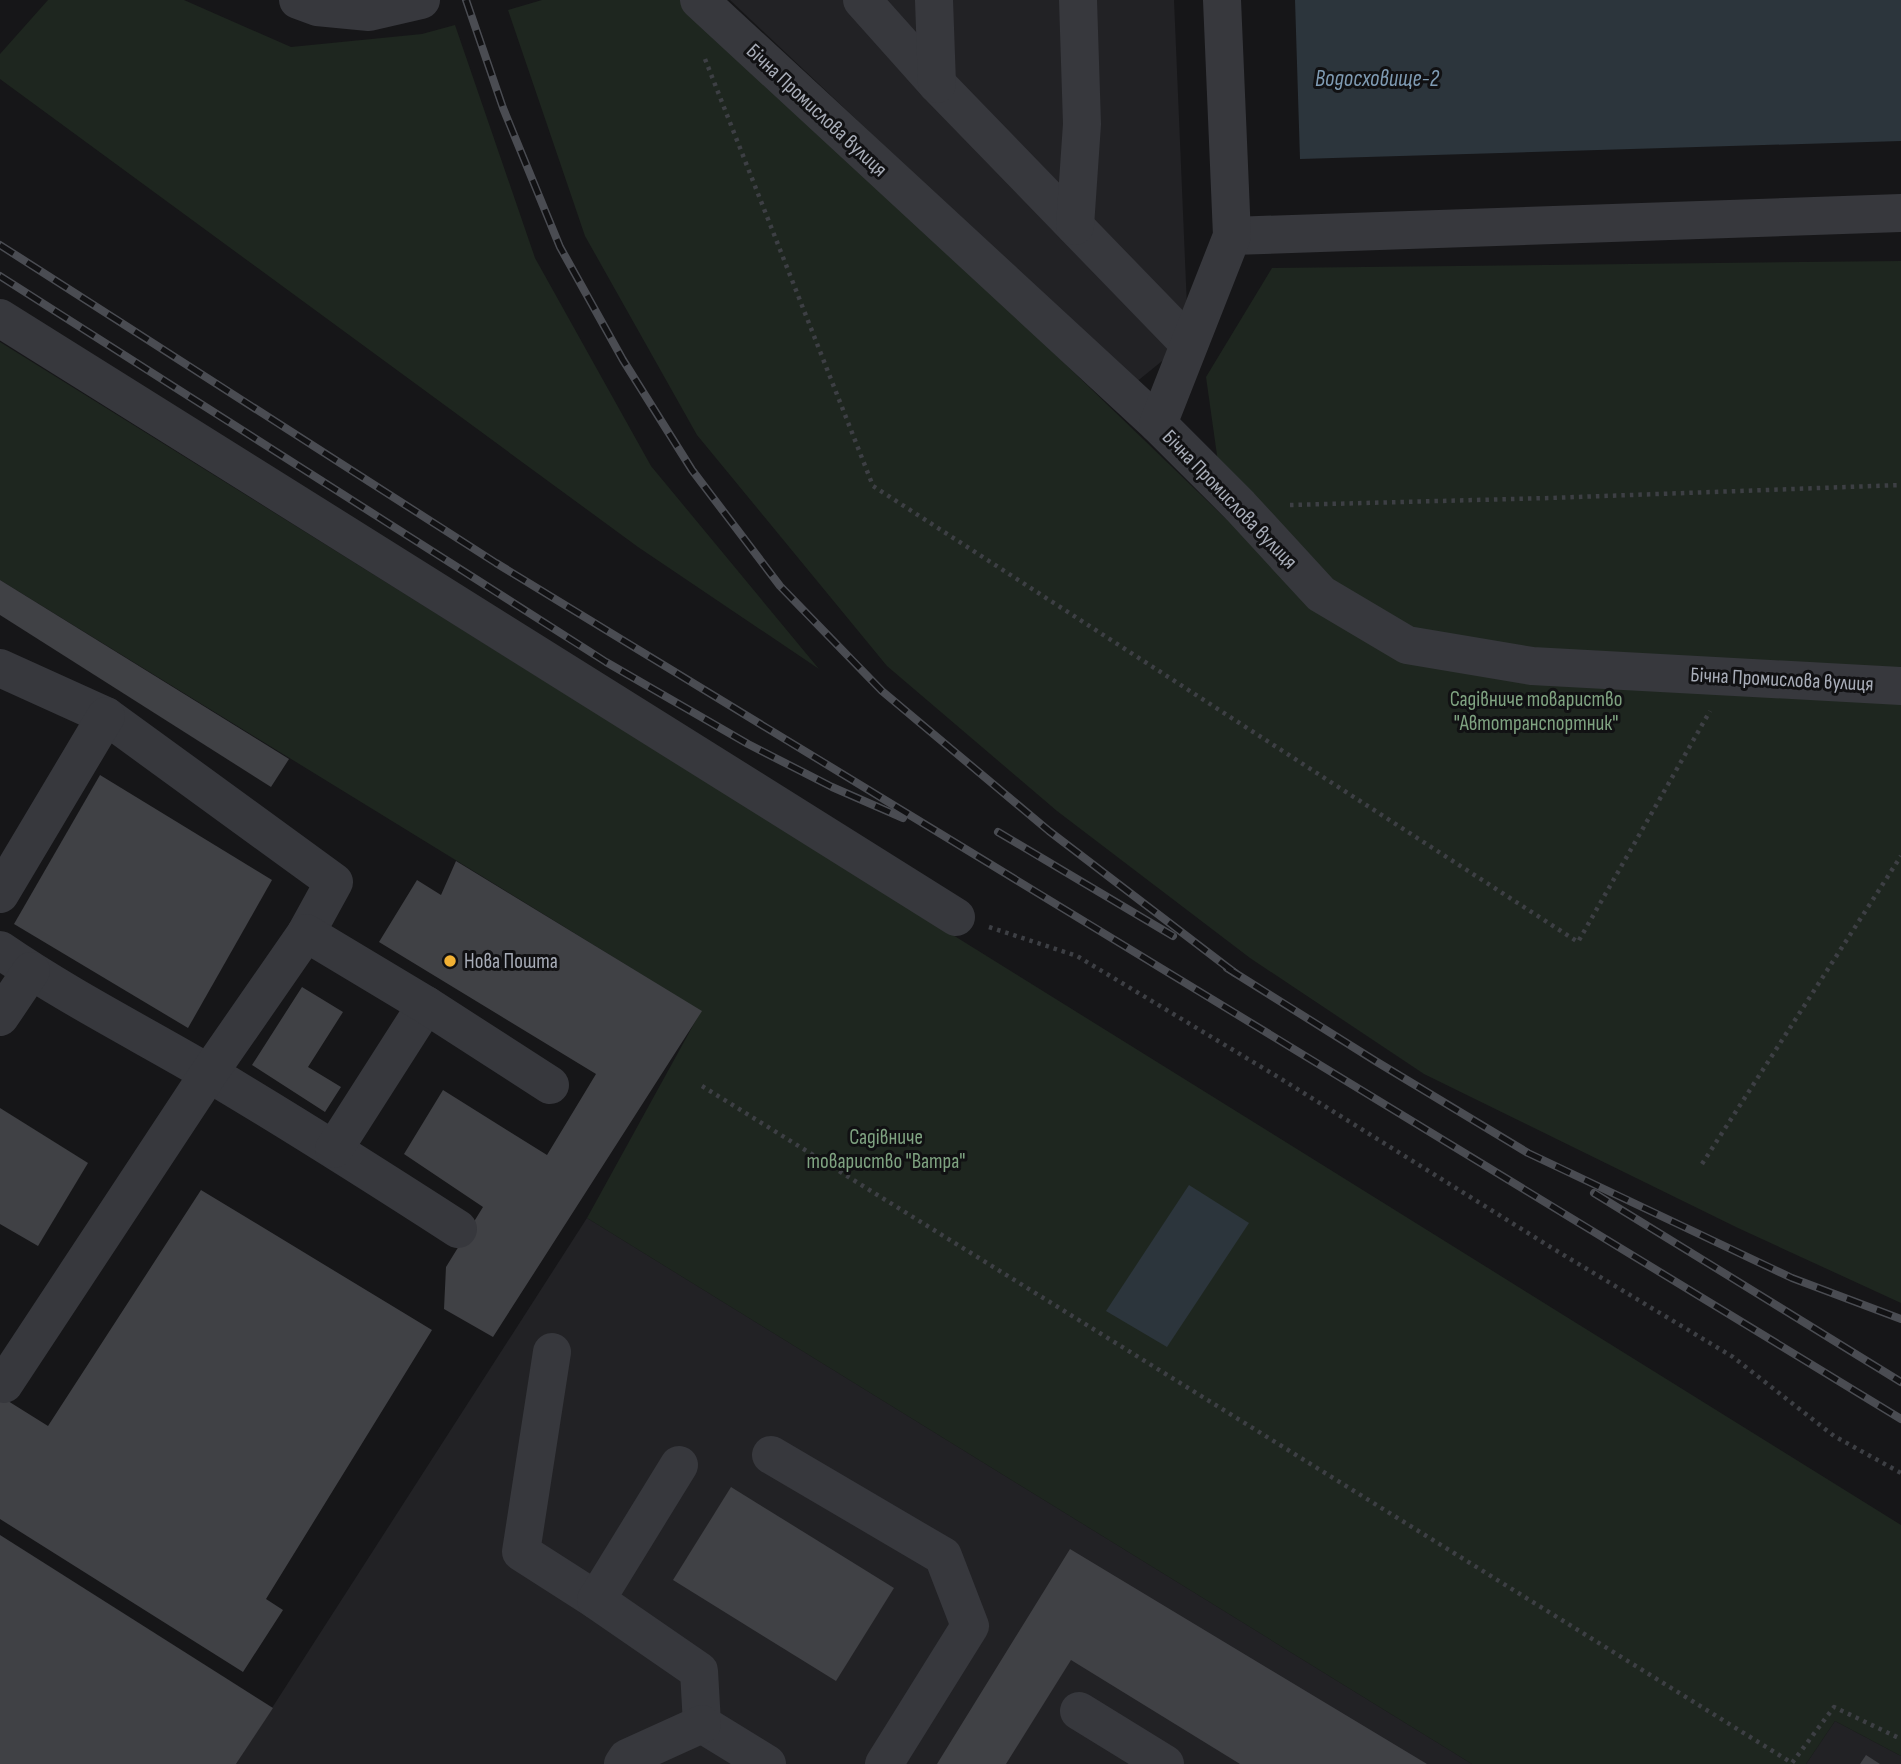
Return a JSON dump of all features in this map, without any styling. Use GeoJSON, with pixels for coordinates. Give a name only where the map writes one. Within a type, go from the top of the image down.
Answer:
{"type":"FeatureCollection","features":[{"type":"Feature","properties":{"kind":"lane"},"geometry":{"type":"LineString","coordinates":[[298,0],[317,8],[369,12],[421,0]]}},
{"type":"Feature","properties":{"kind":"lane","name":"Бічна Промислова вулиця"},"geometry":{"type":"LineString","coordinates":[[699,0],[1158,424],[1321,593],[1408,645],[1532,666],[1901,686]]}},
{"type":"Feature","properties":{"kind":"lane"},"geometry":{"type":"LineString","coordinates":[[862,0],[937,84],[1189,344]]}},
{"type":"Feature","properties":{"kind":"lane"},"geometry":{"type":"LineString","coordinates":[[934,0],[937,84]]}},
{"type":"Feature","properties":{"kind":"lane"},"geometry":{"type":"LineString","coordinates":[[1074,226],[1082,124],[1078,0]]}},
{"type":"Feature","properties":{"kind":"lane"},"geometry":{"type":"LineString","coordinates":[[1158,424],[1231,236],[1222,0]]}},
{"type":"Feature","properties":{"kind":"lane"},"geometry":{"type":"LineString","coordinates":[[1231,236],[1901,213]]}},
{"type":"Feature","properties":{"kind":"lane"},"geometry":{"type":"LineString","coordinates":[[0,318],[957,917]]}},
{"type":"Feature","properties":{"kind":"lane"},"geometry":{"type":"LineString","coordinates":[[0,668],[106,716],[334,882],[306,933],[209,1073],[4,1384],[0,1381]]}},
{"type":"Feature","properties":{"kind":"lane"},"geometry":{"type":"LineString","coordinates":[[0,894],[106,716]]}},
{"type":"Feature","properties":{"kind":"lane"},"geometry":{"type":"LineString","coordinates":[[306,933],[426,1005],[550,1085]]}},
{"type":"Feature","properties":{"kind":"lane"},"geometry":{"type":"LineString","coordinates":[[0,950],[31,971],[209,1073],[334,1149],[458,1229]]}},
{"type":"Feature","properties":{"kind":"lane"},"geometry":{"type":"LineString","coordinates":[[0,1017],[31,971]]}},
{"type":"Feature","properties":{"kind":"lane"},"geometry":{"type":"LineString","coordinates":[[334,1149],[426,1005]]}},
{"type":"Feature","properties":{"kind":"lane"},"geometry":{"type":"LineString","coordinates":[[552,1352],[521,1552],[699,1671],[702,1724]]}},
{"type":"Feature","properties":{"kind":"lane"},"geometry":{"type":"LineString","coordinates":[[771,1455],[943,1556],[970,1626],[884,1764]]}},
{"type":"Feature","properties":{"kind":"lane"},"geometry":{"type":"LineString","coordinates":[[596,1600],[679,1465]]}},
{"type":"Feature","properties":{"kind":"lane"},"geometry":{"type":"LineString","coordinates":[[1079,1711],[1165,1764]]}},
{"type":"Feature","properties":{"kind":"lane"},"geometry":{"type":"LineString","coordinates":[[623,1764],[627,1758],[702,1724]]}},
{"type":"Feature","properties":{"kind":"lane"},"geometry":{"type":"LineString","coordinates":[[702,1724],[767,1764]]}},
{"type":"Feature","properties":{"kind":"path"},"geometry":{"type":"LineString","coordinates":[[704,55],[873,486],[1578,942],[1730,676]]}},
{"type":"Feature","properties":{"kind":"path"},"geometry":{"type":"LineString","coordinates":[[1240,506],[1901,485]]}},
{"type":"Feature","properties":{"kind":"path"},"geometry":{"type":"LineString","coordinates":[[1702,1164],[1901,856]]}},
{"type":"Feature","properties":{"kind":"path"},"geometry":{"type":"LineString","coordinates":[[957,917],[1077,956],[1734,1357],[1834,1436],[1901,1473]]}},
{"type":"Feature","properties":{"kind":"path"},"geometry":{"type":"LineString","coordinates":[[702,1086],[1792,1763],[1834,1707],[1901,1739]]}},
{"type":"Feature","properties":{"kind":"shaded area"},"geometry":{"type":"Polygon","coordinates":[[[730,0],[1174,0],[1187,307],[1172,353],[1135,383],[730,0]]]}},
{"type":"Feature","properties":{"kind":"shaded area"},"geometry":{"type":"Polygon","coordinates":[[[587,1218],[1472,1764],[236,1764],[587,1218]]]}},
{"type":"Feature","properties":{"kind":"shaded area"},"geometry":{"type":"Polygon","coordinates":[[[1835,1721],[1901,1756],[1901,1764],[1806,1764],[1835,1721]]]}},
{"type":"Feature","properties":{"kind":"green space"},"geometry":{"type":"Polygon","coordinates":[[[48,0],[184,0],[291,47],[422,34],[455,25],[535,258],[651,466],[819,669],[638,547],[0,79],[0,54],[48,0]]]}},
{"type":"Feature","properties":{"kind":"green space","name":"Садівниче товариство \"Автотранспортник\""},"geometry":{"type":"Polygon","coordinates":[[[542,0],[688,0],[1226,519],[1206,377],[1272,268],[1901,261],[1901,1303],[1738,1228],[1424,1074],[1250,958],[1057,811],[887,666],[697,435],[585,236],[508,10],[542,0]]]}},
{"type":"Feature","properties":{"kind":"green space","name":"Садівниче товариство \"Ватра\""},"geometry":{"type":"Polygon","coordinates":[[[0,342],[1901,1525],[1901,1756],[1835,1721],[1806,1764],[1472,1764],[587,1218],[701,1011],[0,580],[0,342]]]}},
{"type":"Feature","properties":{"kind":"water","name":"Водосховище-2"},"geometry":{"type":"Polygon","coordinates":[[[1295,0],[1901,0],[1901,141],[1300,159],[1295,0]]]}},
{"type":"Feature","properties":{"kind":"water"},"geometry":{"type":"Polygon","coordinates":[[[1189,1185],[1249,1223],[1167,1347],[1106,1311],[1189,1185]]]}},
{"type":"Feature","properties":{"kind":"building"},"geometry":{"type":"Polygon","coordinates":[[[0,580],[289,759],[271,787],[0,615],[0,580]]]}},
{"type":"Feature","properties":{"kind":"building"},"geometry":{"type":"Polygon","coordinates":[[[100,775],[272,880],[188,1028],[14,924],[100,775]]]}},
{"type":"Feature","properties":{"kind":"building"},"geometry":{"type":"Polygon","coordinates":[[[456,861],[702,1011],[493,1337],[444,1309],[446,1267],[483,1207],[404,1154],[443,1090],[547,1155],[596,1074],[379,942],[417,880],[441,895],[456,861]]]}},
{"type":"Feature","properties":{"kind":"building"},"geometry":{"type":"Polygon","coordinates":[[[302,987],[343,1012],[308,1067],[341,1087],[325,1112],[252,1065],[302,987]]]}},
{"type":"Feature","properties":{"kind":"building"},"geometry":{"type":"Polygon","coordinates":[[[0,1108],[88,1163],[38,1246],[0,1224],[0,1108]]]}},
{"type":"Feature","properties":{"kind":"building"},"geometry":{"type":"Polygon","coordinates":[[[201,1190],[432,1330],[266,1599],[283,1610],[243,1672],[0,1519],[0,1396],[48,1426],[201,1190]]]}},
{"type":"Feature","properties":{"kind":"building"},"geometry":{"type":"Polygon","coordinates":[[[731,1487],[894,1588],[836,1681],[673,1580],[731,1487]]]}},
{"type":"Feature","properties":{"kind":"building"},"geometry":{"type":"Polygon","coordinates":[[[0,1535],[273,1708],[236,1764],[0,1764],[0,1535]]]}},
{"type":"Feature","properties":{"kind":"building"},"geometry":{"type":"Polygon","coordinates":[[[1070,1549],[1427,1764],[1240,1764],[1071,1660],[1006,1764],[937,1764],[1070,1549]]]}},
{"type":"Feature","properties":{"kind":"building"},"geometry":{"type":"Polygon","coordinates":[[[1866,1755],[1880,1764],[1860,1764],[1866,1755]]]}},
{"type":"Feature","properties":{"kind":"railway"},"geometry":{"type":"LineString","coordinates":[[466,0],[503,108],[560,247],[623,360],[692,470],[780,586],[882,691],[1049,831],[1235,973]]}},
{"type":"Feature","properties":{"kind":"railway"},"geometry":{"type":"LineString","coordinates":[[0,245],[496,563],[1901,1419]]}},
{"type":"Feature","properties":{"kind":"railway"},"geometry":{"type":"LineString","coordinates":[[0,276],[606,662],[748,744],[832,787],[903,818]]}},
{"type":"Feature","properties":{"kind":"railway"},"geometry":{"type":"LineString","coordinates":[[998,832],[1173,936]]}},
{"type":"Feature","properties":{"kind":"railway"},"geometry":{"type":"LineString","coordinates":[[1227,968],[1528,1153],[1792,1278],[1901,1319]]}},
{"type":"Feature","properties":{"kind":"railway"},"geometry":{"type":"LineString","coordinates":[[1594,1193],[1901,1382]]}},
{"type":"Feature","properties":{"kind":"place","name":"Нова Пошта"},"geometry":{"type":"Point","coordinates":[450,961]}}]}
